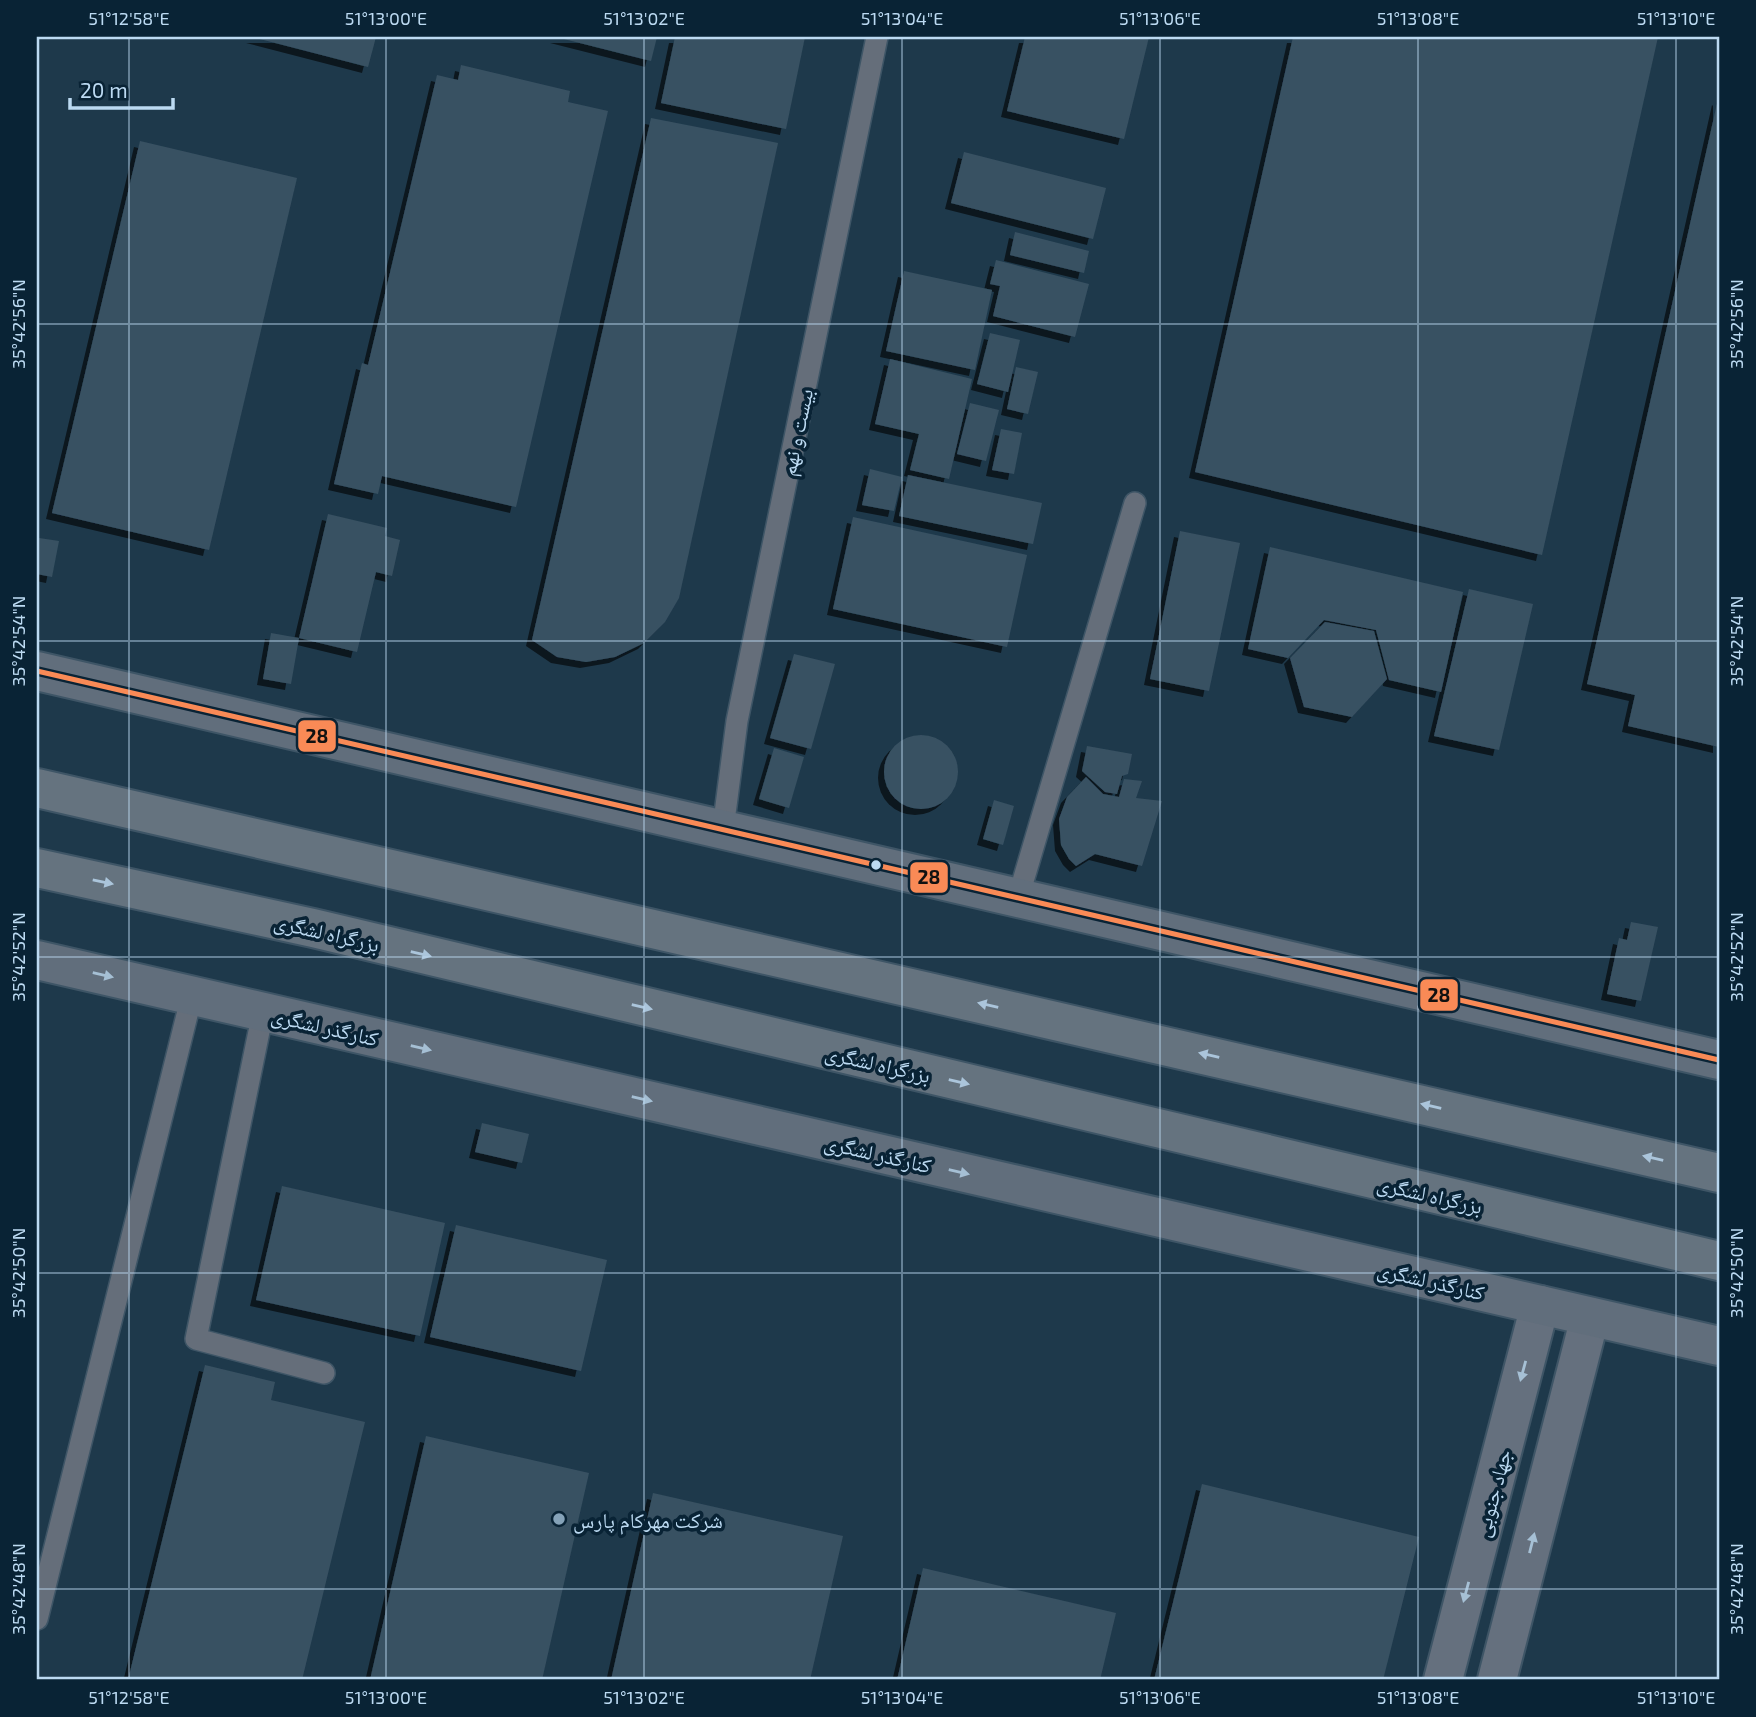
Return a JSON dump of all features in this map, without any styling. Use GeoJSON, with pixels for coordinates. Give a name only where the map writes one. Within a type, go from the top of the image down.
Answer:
{"type":"FeatureCollection","features":[{"type":"Feature","properties":{"kind":"highway"},"geometry":{"type":"LineString","coordinates":[[37,788],[1719,1173]]}},
{"type":"Feature","properties":{"kind":"highway","name":"بزرگراه لشگری"},"geometry":{"type":"LineString","coordinates":[[37,868],[340,935],[1719,1261]]}},
{"type":"Feature","properties":{"kind":"highway"},"geometry":{"type":"LineString","coordinates":[[1606,1235],[1719,1276]]}},
{"type":"Feature","properties":{"kind":"main road"},"geometry":{"type":"LineString","coordinates":[[37,671],[1719,1060]]}},
{"type":"Feature","properties":{"kind":"main road","name":"کنارگذر لشگری"},"geometry":{"type":"LineString","coordinates":[[37,960],[1719,1346]]}},
{"type":"Feature","properties":{"kind":"street","name":"جهاد جنوبی"},"geometry":{"type":"LineString","coordinates":[[1443,1680],[1540,1305]]}},
{"type":"Feature","properties":{"kind":"street"},"geometry":{"type":"LineString","coordinates":[[1497,1680],[1590,1317]]}},
{"type":"Feature","properties":{"kind":"lane","name":"بیست و نهم"},"geometry":{"type":"LineString","coordinates":[[723,830],[737,721],[877,37]]}},
{"type":"Feature","properties":{"kind":"lane"},"geometry":{"type":"LineString","coordinates":[[1018,898],[1135,503]]}},
{"type":"Feature","properties":{"kind":"lane"},"geometry":{"type":"LineString","coordinates":[[37,1619],[192,995]]}},
{"type":"Feature","properties":{"kind":"lane"},"geometry":{"type":"LineString","coordinates":[[263,1012],[196,1339],[324,1373]]}},
{"type":"Feature","properties":{"kind":"building"},"geometry":{"type":"Polygon","coordinates":[[[252,37],[376,37],[368,67],[252,37]]]}},
{"type":"Feature","properties":{"kind":"building"},"geometry":{"type":"Polygon","coordinates":[[[556,37],[657,37],[651,61],[556,37]]]}},
{"type":"Feature","properties":{"kind":"building"},"geometry":{"type":"Polygon","coordinates":[[[675,37],[805,37],[786,129],[661,103],[675,37]]]}},
{"type":"Feature","properties":{"kind":"building"},"geometry":{"type":"Polygon","coordinates":[[[1025,37],[1149,37],[1124,139],[1007,111],[1025,37]]]}},
{"type":"Feature","properties":{"kind":"building"},"geometry":{"type":"Polygon","coordinates":[[[1293,37],[1658,37],[1542,555],[1195,472],[1293,37]]]}},
{"type":"Feature","properties":{"kind":"building"},"geometry":{"type":"Polygon","coordinates":[[[461,65],[570,91],[568,102],[608,111],[516,507],[382,476],[378,494],[334,484],[362,363],[368,365],[437,75],[458,80],[461,65]]]}},
{"type":"Feature","properties":{"kind":"building"},"geometry":{"type":"Polygon","coordinates":[[[1718,99],[1719,747],[1628,726],[1635,695],[1587,684],[1718,99]]]}},
{"type":"Feature","properties":{"kind":"building"},"geometry":{"type":"Polygon","coordinates":[[[651,118],[778,143],[679,598],[665,622],[644,643],[615,657],[586,662],[557,657],[532,640],[651,118]]]}},
{"type":"Feature","properties":{"kind":"building"},"geometry":{"type":"Polygon","coordinates":[[[140,141],[297,178],[209,550],[52,513],[140,141]]]}},
{"type":"Feature","properties":{"kind":"building"},"geometry":{"type":"Polygon","coordinates":[[[964,152],[1106,188],[1093,239],[951,203],[964,152]]]}},
{"type":"Feature","properties":{"kind":"building"},"geometry":{"type":"Polygon","coordinates":[[[1015,232],[1089,251],[1084,273],[1010,255],[1015,232]]]}},
{"type":"Feature","properties":{"kind":"building"},"geometry":{"type":"Polygon","coordinates":[[[996,260],[1089,284],[1075,337],[993,316],[1000,286],[990,284],[996,260]]]}},
{"type":"Feature","properties":{"kind":"building"},"geometry":{"type":"Polygon","coordinates":[[[904,271],[992,290],[975,370],[886,351],[904,271]]]}},
{"type":"Feature","properties":{"kind":"building"},"geometry":{"type":"Polygon","coordinates":[[[990,333],[1020,340],[1008,392],[977,384],[990,333]]]}},
{"type":"Feature","properties":{"kind":"building"},"geometry":{"type":"Polygon","coordinates":[[[890,359],[972,379],[949,479],[910,470],[919,434],[875,424],[890,359]]]}},
{"type":"Feature","properties":{"kind":"building"},"geometry":{"type":"Polygon","coordinates":[[[1016,367],[1038,372],[1028,414],[1007,409],[1016,367]]]}},
{"type":"Feature","properties":{"kind":"building"},"geometry":{"type":"Polygon","coordinates":[[[970,403],[999,410],[986,461],[957,454],[970,403]]]}},
{"type":"Feature","properties":{"kind":"building"},"geometry":{"type":"Polygon","coordinates":[[[1001,429],[1022,433],[1014,474],[992,470],[1001,429]]]}},
{"type":"Feature","properties":{"kind":"building"},"geometry":{"type":"Polygon","coordinates":[[[870,469],[902,477],[894,511],[862,505],[870,469]]]}},
{"type":"Feature","properties":{"kind":"building"},"geometry":{"type":"Polygon","coordinates":[[[908,475],[1042,503],[1033,544],[899,516],[908,475]]]}},
{"type":"Feature","properties":{"kind":"building"},"geometry":{"type":"Polygon","coordinates":[[[328,514],[387,528],[385,536],[400,540],[392,576],[376,572],[357,652],[299,638],[328,514]]]}},
{"type":"Feature","properties":{"kind":"building"},"geometry":{"type":"Polygon","coordinates":[[[853,517],[1027,555],[1007,647],[833,609],[853,517]]]}},
{"type":"Feature","properties":{"kind":"building"},"geometry":{"type":"Polygon","coordinates":[[[1180,531],[1240,543],[1209,691],[1150,679],[1180,531]]]}},
{"type":"Feature","properties":{"kind":"building"},"geometry":{"type":"Polygon","coordinates":[[[39,538],[59,541],[52,577],[37,574],[39,538]]]}},
{"type":"Feature","properties":{"kind":"building"},"geometry":{"type":"Polygon","coordinates":[[[1270,547],[1463,592],[1441,692],[1389,680],[1376,630],[1324,620],[1288,658],[1248,649],[1270,547]]]}},
{"type":"Feature","properties":{"kind":"building"},"geometry":{"type":"Polygon","coordinates":[[[1469,589],[1533,604],[1499,750],[1434,736],[1469,589]]]}},
{"type":"Feature","properties":{"kind":"building"},"geometry":{"type":"Polygon","coordinates":[[[1325,622],[1374,631],[1387,679],[1352,717],[1304,707],[1290,658],[1325,622]]]}},
{"type":"Feature","properties":{"kind":"building"},"geometry":{"type":"Polygon","coordinates":[[[271,633],[299,638],[291,684],[263,679],[271,633]]]}},
{"type":"Feature","properties":{"kind":"building"},"geometry":{"type":"Polygon","coordinates":[[[794,654],[835,664],[811,749],[770,738],[794,654]]]}},
{"type":"Feature","properties":{"kind":"building"},"geometry":{"type":"Polygon","coordinates":[[[928,735],[948,745],[956,758],[956,786],[948,799],[935,807],[914,809],[894,799],[886,786],[884,765],[894,745],[907,737],[928,735]]]}},
{"type":"Feature","properties":{"kind":"building"},"geometry":{"type":"Polygon","coordinates":[[[1087,746],[1132,754],[1128,774],[1122,776],[1117,794],[1105,792],[1082,771],[1087,746]]]}},
{"type":"Feature","properties":{"kind":"building"},"geometry":{"type":"Polygon","coordinates":[[[774,748],[804,757],[789,808],[759,799],[774,748]]]}},
{"type":"Feature","properties":{"kind":"building"},"geometry":{"type":"Polygon","coordinates":[[[1086,777],[1103,794],[1119,797],[1124,779],[1142,781],[1136,798],[1162,801],[1142,866],[1095,854],[1076,866],[1069,859],[1061,845],[1059,819],[1067,797],[1086,777]]]}},
{"type":"Feature","properties":{"kind":"building"},"geometry":{"type":"Polygon","coordinates":[[[994,800],[1014,806],[1003,845],[983,839],[994,800]]]}},
{"type":"Feature","properties":{"kind":"building"},"geometry":{"type":"Polygon","coordinates":[[[1631,922],[1658,927],[1641,1001],[1607,994],[1619,938],[1627,940],[1631,922]]]}},
{"type":"Feature","properties":{"kind":"building"},"geometry":{"type":"Polygon","coordinates":[[[482,1123],[529,1134],[522,1163],[475,1152],[482,1123]]]}},
{"type":"Feature","properties":{"kind":"building"},"geometry":{"type":"Polygon","coordinates":[[[282,1186],[445,1223],[420,1336],[256,1300],[282,1186]]]}},
{"type":"Feature","properties":{"kind":"building"},"geometry":{"type":"Polygon","coordinates":[[[456,1225],[607,1260],[581,1371],[430,1337],[456,1225]]]}},
{"type":"Feature","properties":{"kind":"building"},"geometry":{"type":"Polygon","coordinates":[[[205,1365],[275,1382],[271,1400],[365,1422],[302,1680],[128,1680],[205,1365]]]}},
{"type":"Feature","properties":{"kind":"building"},"geometry":{"type":"Polygon","coordinates":[[[426,1436],[589,1473],[542,1680],[370,1680],[426,1436]]]}},
{"type":"Feature","properties":{"kind":"building"},"geometry":{"type":"Polygon","coordinates":[[[1202,1484],[1419,1537],[1383,1680],[1154,1680],[1202,1484]]]}},
{"type":"Feature","properties":{"kind":"building"},"geometry":{"type":"Polygon","coordinates":[[[653,1493],[843,1536],[810,1680],[611,1680],[653,1493]]]}},
{"type":"Feature","properties":{"kind":"building"},"geometry":{"type":"Polygon","coordinates":[[[923,1568],[1116,1613],[1100,1680],[897,1680],[923,1568]]]}},
{"type":"Feature","properties":{"kind":"transit line","name":"28"},"geometry":{"type":"LineString","coordinates":[[37,671],[1719,1060]]}},
{"type":"Feature","properties":{"kind":"place","name":"شرکت مهرکام پارس"},"geometry":{"type":"Point","coordinates":[559,1519]}}]}
